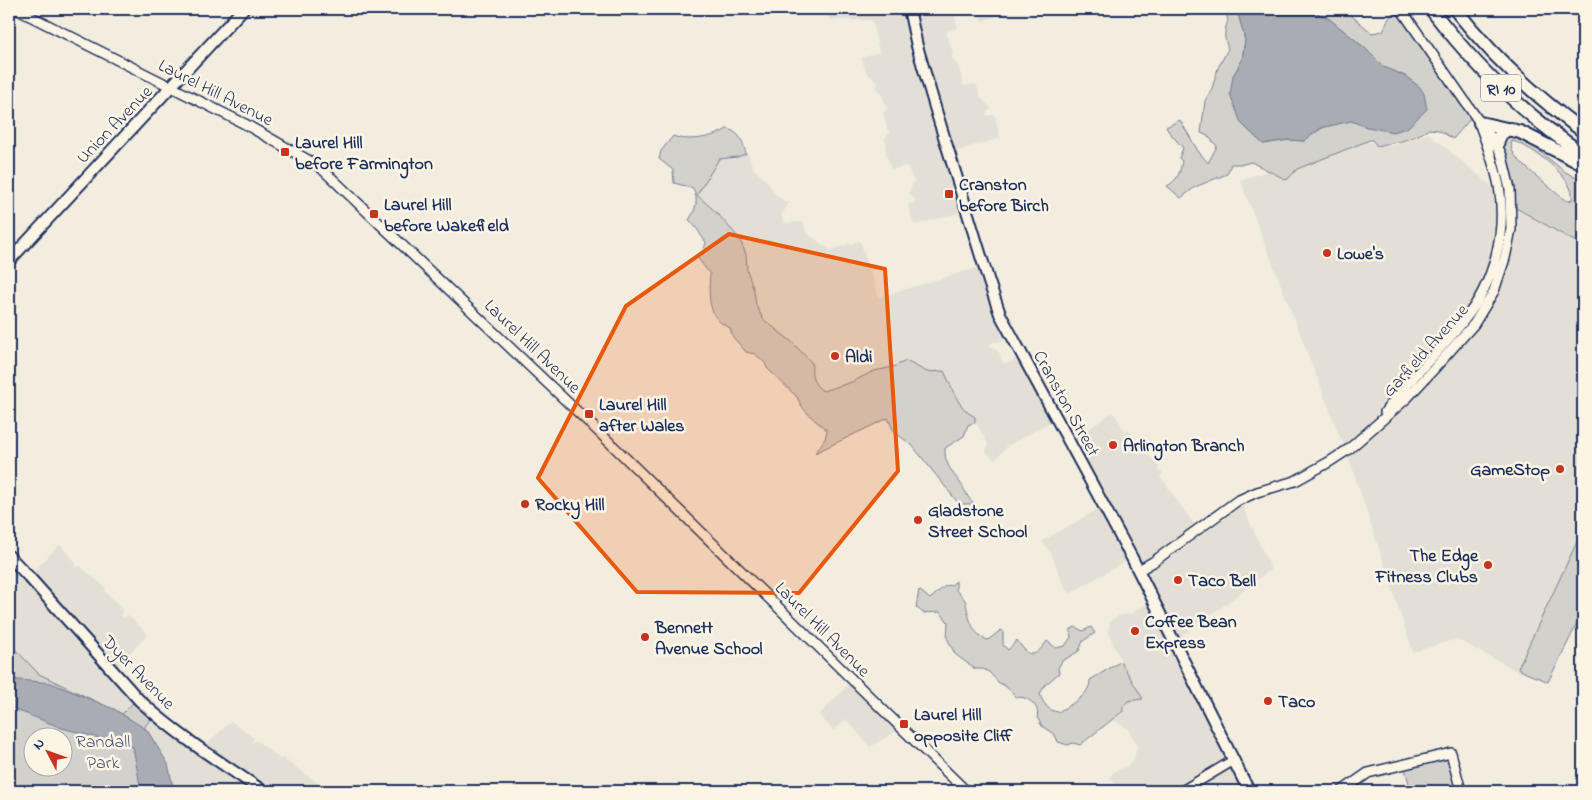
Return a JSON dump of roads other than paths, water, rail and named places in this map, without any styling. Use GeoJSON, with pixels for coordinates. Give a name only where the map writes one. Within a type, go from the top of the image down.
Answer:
{"type":"FeatureCollection","features":[{"type":"Feature","properties":{"kind":"highway","name":"RI 10"},"geometry":{"type":"LineString","coordinates":[[1432,9],[1467,52],[1505,91],[1540,122],[1583,154]]}},
{"type":"Feature","properties":{"kind":"highway","name":"RI 10"},"geometry":{"type":"LineString","coordinates":[[1455,9],[1479,39],[1511,72],[1583,132]]}},
{"type":"Feature","properties":{"kind":"highway"},"geometry":{"type":"LineString","coordinates":[[1480,123],[1489,126],[1511,128],[1531,136],[1583,164]]}},
{"type":"Feature","properties":{"kind":"highway"},"geometry":{"type":"LineString","coordinates":[[1497,144],[1500,135],[1505,130],[1511,128]]}},
{"type":"Feature","properties":{"kind":"main road","name":"Union Avenue"},"geometry":{"type":"LineString","coordinates":[[9,261],[244,9]]}},
{"type":"Feature","properties":{"kind":"main road","name":"Cranston Street"},"geometry":{"type":"LineString","coordinates":[[909,9],[917,46],[996,305],[1139,570],[1249,791]]}},
{"type":"Feature","properties":{"kind":"main road","name":"Dyer Avenue"},"geometry":{"type":"LineString","coordinates":[[9,556],[139,700],[155,715],[263,791]]}},
{"type":"Feature","properties":{"kind":"street","name":"Laurel Hill Avenue"},"geometry":{"type":"LineString","coordinates":[[16,9],[245,124],[320,167],[601,434],[966,791]]}},
{"type":"Feature","properties":{"kind":"street","name":"Garfield Avenue"},"geometry":{"type":"LineString","coordinates":[[1139,570],[1153,562],[1237,501],[1250,494],[1303,478],[1339,456],[1408,396],[1440,362],[1480,316],[1494,291],[1505,258],[1511,229],[1511,200],[1505,167],[1497,144],[1480,123],[1401,9]]}},
{"type":"Feature","properties":{"kind":"street","name":"Garfield Avenue"},"geometry":{"type":"LineString","coordinates":[[1375,426],[1398,395],[1465,319],[1478,301],[1492,269],[1498,246],[1501,222],[1500,195],[1493,161],[1480,123]]}},
{"type":"Feature","properties":{"kind":"street"},"geometry":{"type":"LineString","coordinates":[[1433,355],[1440,362]]}},
{"type":"Feature","properties":{"kind":"street"},"geometry":{"type":"LineString","coordinates":[[1342,791],[1368,773],[1451,753],[1461,791]]}},
{"type":"Feature","properties":{"kind":"street"},"geometry":{"type":"LineString","coordinates":[[1182,791],[1234,760]]}},
{"type":"Feature","properties":{"kind":"place","name":"Laurel Hill before Farmington"},"geometry":{"type":"Point","coordinates":[285,152]}},
{"type":"Feature","properties":{"kind":"place","name":"Cranston before Birch"},"geometry":{"type":"Point","coordinates":[949,194]}},
{"type":"Feature","properties":{"kind":"place","name":"Laurel Hill before Wakefield"},"geometry":{"type":"Point","coordinates":[374,214]}},
{"type":"Feature","properties":{"kind":"place","name":"Lowe's"},"geometry":{"type":"Point","coordinates":[1327,253]}},
{"type":"Feature","properties":{"kind":"place","name":"Aldi"},"geometry":{"type":"Point","coordinates":[835,356]}},
{"type":"Feature","properties":{"kind":"place","name":"Laurel Hill after Wales"},"geometry":{"type":"Point","coordinates":[589,414]}},
{"type":"Feature","properties":{"kind":"place","name":"Arlington Branch"},"geometry":{"type":"Point","coordinates":[1113,445]}},
{"type":"Feature","properties":{"kind":"place","name":"GameStop"},"geometry":{"type":"Point","coordinates":[1560,469]}},
{"type":"Feature","properties":{"kind":"place","name":"Rocky Hill"},"geometry":{"type":"Point","coordinates":[525,504]}},
{"type":"Feature","properties":{"kind":"place","name":"Gladstone Street School"},"geometry":{"type":"Point","coordinates":[918,520]}},
{"type":"Feature","properties":{"kind":"place","name":"The Edge Fitness Clubs"},"geometry":{"type":"Point","coordinates":[1488,565]}},
{"type":"Feature","properties":{"kind":"place","name":"Taco Bell"},"geometry":{"type":"Point","coordinates":[1178,580]}},
{"type":"Feature","properties":{"kind":"place","name":"Coffee Bean Express"},"geometry":{"type":"Point","coordinates":[1135,631]}},
{"type":"Feature","properties":{"kind":"place","name":"Bennett Avenue School"},"geometry":{"type":"Point","coordinates":[645,637]}},
{"type":"Feature","properties":{"kind":"place","name":"Taco"},"geometry":{"type":"Point","coordinates":[1268,701]}},
{"type":"Feature","properties":{"kind":"place","name":"Laurel Hill opposite Cliff"},"geometry":{"type":"Point","coordinates":[904,724]}},
{"type":"Feature","properties":{"kind":"park label","name":"Randall Park"},"geometry":{"type":"Point","coordinates":[103,751]}}]}
